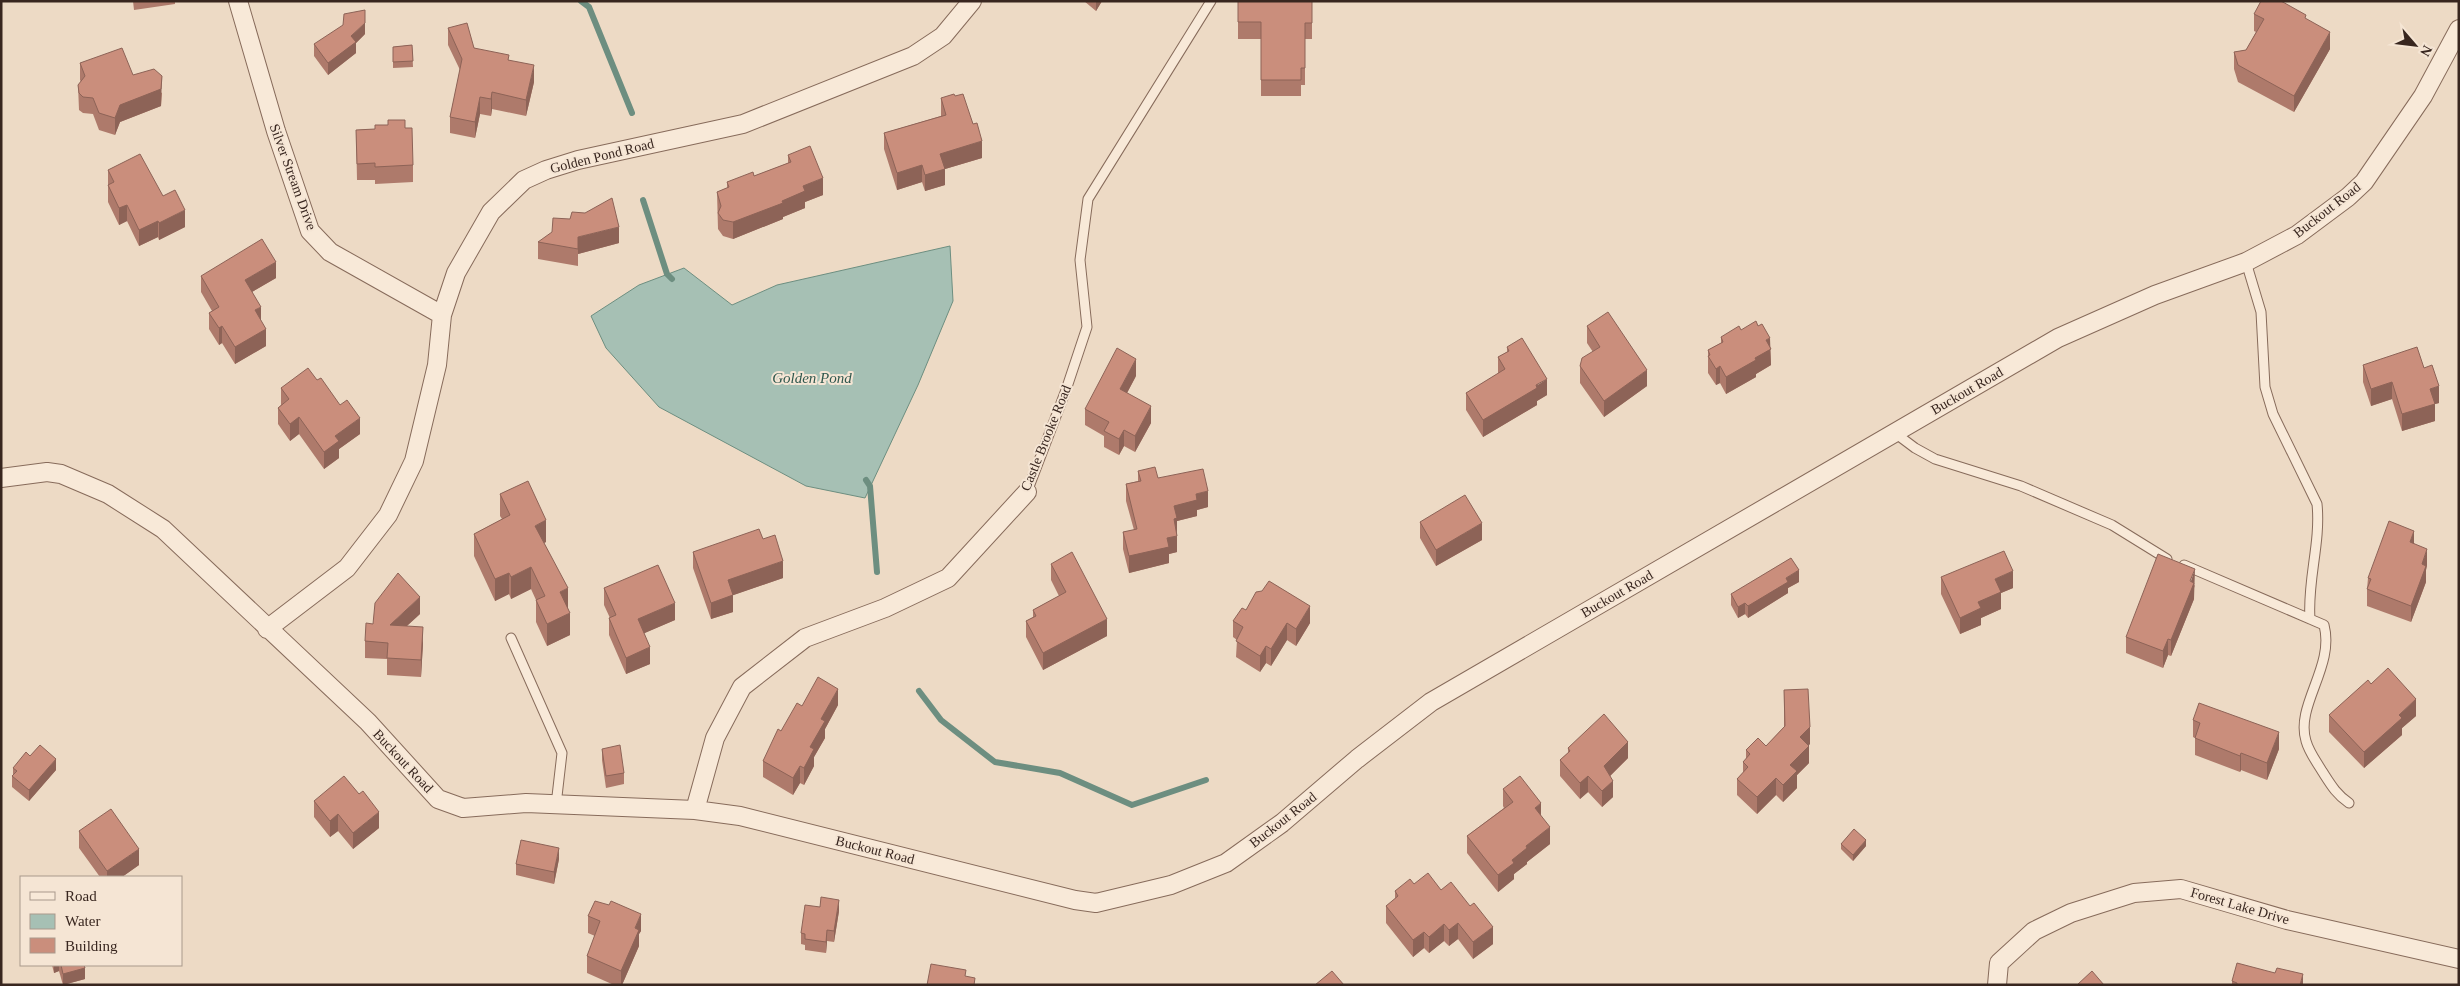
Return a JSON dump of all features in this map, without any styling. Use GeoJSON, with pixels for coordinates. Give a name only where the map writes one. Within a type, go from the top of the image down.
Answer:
{"type":"FeatureCollection","features":[{"type":"Feature","properties":{"kind":"street","name":"Silver Stream Drive"},"geometry":{"type":"LineString","coordinates":[[238,1],[276,131],[310,231],[330,252],[442,315]]}},
{"type":"Feature","properties":{"kind":"street","name":"Golden Pond Road"},"geometry":{"type":"LineString","coordinates":[[267,629],[347,568],[388,515],[414,461],[437,365],[442,315],[456,273],[491,212],[524,180],[546,170],[578,160],[742,124],[914,56],[943,36],[972,1]]}},
{"type":"Feature","properties":{"kind":"street","name":"Buckout Road"},"geometry":{"type":"LineString","coordinates":[[1,478],[47,472],[62,474],[108,494],[163,529],[267,629],[368,722],[438,799],[462,808],[526,803],[695,810],[740,816],[1096,904],[1171,885],[1226,863],[1282,823],[1356,759],[1431,702],[2058,338],[2155,296],[2246,262],[2296,235],[2348,197],[2364,182],[2423,96],[2459,29]]}},
{"type":"Feature","properties":{"kind":"street","name":"Castle Brooke Road"},"geometry":{"type":"LineString","coordinates":[[695,810],[715,738],[742,686],[805,638],[885,608],[948,578],[1027,492]]}},
{"type":"Feature","properties":{"kind":"street","name":"Forest Lake Drive"},"geometry":{"type":"LineString","coordinates":[[1997,985],[1999,964],[2034,931],[2071,913],[2134,893],[2181,889],[2287,920],[2459,959]]}},
{"type":"Feature","properties":{"kind":"lane","name":"Castle Brooke Road"},"geometry":{"type":"LineString","coordinates":[[1027,492],[1066,390],[1086,327],[1080,260],[1088,199],[1211,1]]}},
{"type":"Feature","properties":{"kind":"lane"},"geometry":{"type":"LineString","coordinates":[[2246,262],[2261,312],[2265,387],[2272,414],[2317,504],[2319,521],[2309,602],[2310,619]]}},
{"type":"Feature","properties":{"kind":"lane"},"geometry":{"type":"LineString","coordinates":[[1895,433],[1915,448],[1935,459],[2021,486],[2112,525],[2167,559],[2214,576],[2324,625],[2328,638],[2320,673],[2304,721],[2305,739],[2312,757],[2335,793],[2349,804]]}},
{"type":"Feature","properties":{"kind":"lane"},"geometry":{"type":"LineString","coordinates":[[511,638],[562,753],[556,804]]}},
{"type":"Feature","properties":{"kind":"water","name":"Golden Pond"},"geometry":{"type":"Polygon","coordinates":[[[950,246],[953,301],[918,385],[865,498],[806,486],[659,407],[606,348],[591,316],[639,285],[684,268],[732,305],[777,285],[950,246]]]}},
{"type":"Feature","properties":{"kind":"building"},"geometry":{"type":"Polygon","coordinates":[[[1238,1],[1312,1],[1312,23],[1305,23],[1305,68],[1301,68],[1301,80],[1261,80],[1261,22],[1238,22],[1238,1]]]}},
{"type":"Feature","properties":{"kind":"building"},"geometry":{"type":"Polygon","coordinates":[[[2261,1],[2281,1],[2306,15],[2305,18],[2330,32],[2294,96],[2238,65],[2234,52],[2246,50],[2264,19],[2254,14],[2261,1]]]}},
{"type":"Feature","properties":{"kind":"building"},"geometry":{"type":"Polygon","coordinates":[[[365,10],[365,23],[351,36],[356,42],[328,63],[314,44],[343,25],[344,14],[365,10]]]}},
{"type":"Feature","properties":{"kind":"building"},"geometry":{"type":"Polygon","coordinates":[[[467,23],[474,48],[509,55],[508,60],[534,65],[526,100],[492,92],[491,99],[480,97],[475,122],[450,117],[462,59],[448,28],[467,23]]]}},
{"type":"Feature","properties":{"kind":"building"},"geometry":{"type":"Polygon","coordinates":[[[412,45],[413,61],[393,62],[393,47],[412,45]]]}},
{"type":"Feature","properties":{"kind":"building"},"geometry":{"type":"Polygon","coordinates":[[[122,48],[133,75],[154,69],[162,76],[161,89],[120,105],[115,118],[99,113],[93,98],[83,97],[79,93],[78,85],[85,76],[80,63],[122,48]]]}},
{"type":"Feature","properties":{"kind":"building"},"geometry":{"type":"Polygon","coordinates":[[[954,94],[955,96],[963,94],[973,124],[977,123],[982,141],[940,154],[945,169],[925,175],[922,165],[897,173],[884,133],[946,115],[941,98],[954,94]]]}},
{"type":"Feature","properties":{"kind":"building"},"geometry":{"type":"Polygon","coordinates":[[[388,120],[405,120],[405,128],[412,128],[413,165],[375,167],[375,163],[357,164],[356,130],[375,129],[375,125],[388,125],[388,120]]]}},
{"type":"Feature","properties":{"kind":"building"},"geometry":{"type":"Polygon","coordinates":[[[810,146],[823,178],[803,186],[805,191],[782,201],[783,203],[733,222],[723,220],[718,213],[721,206],[717,192],[729,187],[727,182],[753,172],[754,176],[791,162],[788,155],[810,146]]]}},
{"type":"Feature","properties":{"kind":"building"},"geometry":{"type":"Polygon","coordinates":[[[140,154],[163,196],[175,190],[185,210],[159,223],[158,221],[139,230],[127,205],[119,208],[108,185],[114,182],[108,170],[140,154]]]}},
{"type":"Feature","properties":{"kind":"building"},"geometry":{"type":"Polygon","coordinates":[[[612,198],[619,227],[578,237],[578,249],[538,242],[552,232],[553,218],[570,219],[572,212],[585,213],[612,198]]]}},
{"type":"Feature","properties":{"kind":"building"},"geometry":{"type":"Polygon","coordinates":[[[262,239],[276,262],[245,280],[261,307],[255,310],[266,329],[235,347],[222,326],[219,328],[209,313],[219,307],[201,276],[262,239]]]}},
{"type":"Feature","properties":{"kind":"building"},"geometry":{"type":"Polygon","coordinates":[[[1608,312],[1647,370],[1604,401],[1580,366],[1582,358],[1600,347],[1587,326],[1608,312]]]}},
{"type":"Feature","properties":{"kind":"building"},"geometry":{"type":"Polygon","coordinates":[[[1756,321],[1758,326],[1762,324],[1770,338],[1766,340],[1771,349],[1726,377],[1720,366],[1716,369],[1708,356],[1710,355],[1708,350],[1723,342],[1721,337],[1739,326],[1741,330],[1756,321]]]}},
{"type":"Feature","properties":{"kind":"building"},"geometry":{"type":"Polygon","coordinates":[[[1522,338],[1547,379],[1536,385],[1537,388],[1483,420],[1466,393],[1505,369],[1498,357],[1509,351],[1507,347],[1522,338]]]}},
{"type":"Feature","properties":{"kind":"building"},"geometry":{"type":"Polygon","coordinates":[[[2417,347],[2424,368],[2432,365],[2439,386],[2430,389],[2435,404],[2402,414],[2392,382],[2371,389],[2363,365],[2417,347]]]}},
{"type":"Feature","properties":{"kind":"building"},"geometry":{"type":"Polygon","coordinates":[[[1117,348],[1136,359],[1120,389],[1151,406],[1135,436],[1124,430],[1119,439],[1104,431],[1109,422],[1085,409],[1117,348]]]}},
{"type":"Feature","properties":{"kind":"building"},"geometry":{"type":"Polygon","coordinates":[[[308,368],[317,380],[321,378],[340,405],[347,400],[360,418],[335,436],[339,441],[324,452],[299,417],[290,424],[278,408],[289,399],[281,388],[308,368]]]}},
{"type":"Feature","properties":{"kind":"building"},"geometry":{"type":"Polygon","coordinates":[[[1155,467],[1158,478],[1203,469],[1208,491],[1196,494],[1197,500],[1174,506],[1177,518],[1174,519],[1177,536],[1167,538],[1169,547],[1129,556],[1123,532],[1137,529],[1126,484],[1141,481],[1138,471],[1155,467]]]}},
{"type":"Feature","properties":{"kind":"building"},"geometry":{"type":"Polygon","coordinates":[[[528,481],[546,520],[535,526],[568,588],[560,592],[570,613],[547,624],[536,600],[545,596],[531,567],[511,577],[509,573],[495,579],[474,534],[510,515],[500,494],[528,481]]]}},
{"type":"Feature","properties":{"kind":"building"},"geometry":{"type":"Polygon","coordinates":[[[1465,495],[1482,523],[1436,550],[1420,522],[1465,495]]]}},
{"type":"Feature","properties":{"kind":"building"},"geometry":{"type":"Polygon","coordinates":[[[2389,521],[2414,531],[2410,542],[2427,549],[2422,564],[2426,566],[2411,606],[2367,589],[2371,579],[2368,578],[2389,521]]]}},
{"type":"Feature","properties":{"kind":"building"},"geometry":{"type":"Polygon","coordinates":[[[759,529],[763,539],[775,535],[783,561],[728,580],[733,595],[711,603],[693,552],[759,529]]]}},
{"type":"Feature","properties":{"kind":"building"},"geometry":{"type":"Polygon","coordinates":[[[2004,551],[2013,571],[1995,579],[2001,592],[1978,602],[1981,608],[1960,618],[1941,577],[2004,551]]]}},
{"type":"Feature","properties":{"kind":"building"},"geometry":{"type":"Polygon","coordinates":[[[1072,552],[1107,619],[1043,653],[1026,621],[1036,616],[1033,610],[1066,592],[1051,564],[1072,552]]]}},
{"type":"Feature","properties":{"kind":"building"},"geometry":{"type":"Polygon","coordinates":[[[2158,554],[2195,569],[2190,581],[2194,583],[2171,640],[2168,639],[2163,651],[2126,637],[2158,554]]]}},
{"type":"Feature","properties":{"kind":"building"},"geometry":{"type":"Polygon","coordinates":[[[1791,558],[1799,570],[1786,578],[1788,582],[1748,606],[1745,603],[1738,607],[1731,594],[1791,558]]]}},
{"type":"Feature","properties":{"kind":"building"},"geometry":{"type":"Polygon","coordinates":[[[658,565],[675,603],[638,619],[650,647],[626,658],[609,618],[616,615],[604,588],[658,565]]]}},
{"type":"Feature","properties":{"kind":"building"},"geometry":{"type":"Polygon","coordinates":[[[398,573],[420,597],[390,625],[423,627],[421,660],[387,658],[388,643],[365,641],[366,623],[373,624],[375,603],[398,573]]]}},
{"type":"Feature","properties":{"kind":"building"},"geometry":{"type":"Polygon","coordinates":[[[1269,581],[1310,606],[1296,629],[1287,623],[1271,649],[1266,646],[1260,656],[1236,641],[1243,627],[1233,621],[1242,608],[1246,610],[1256,592],[1262,591],[1269,581]]]}},
{"type":"Feature","properties":{"kind":"building"},"geometry":{"type":"Polygon","coordinates":[[[2388,668],[2416,699],[2399,715],[2402,718],[2364,752],[2329,715],[2368,680],[2371,684],[2388,668]]]}},
{"type":"Feature","properties":{"kind":"building"},"geometry":{"type":"Polygon","coordinates":[[[818,677],[838,689],[821,719],[825,721],[810,747],[814,749],[804,768],[800,766],[793,778],[763,761],[778,729],[781,731],[797,703],[802,706],[818,677]]]}},
{"type":"Feature","properties":{"kind":"building"},"geometry":{"type":"Polygon","coordinates":[[[1808,689],[1810,727],[1800,737],[1809,746],[1790,765],[1797,771],[1783,785],[1776,778],[1757,797],[1737,779],[1748,767],[1743,762],[1750,754],[1746,750],[1758,738],[1766,746],[1785,726],[1784,690],[1808,689]]]}},
{"type":"Feature","properties":{"kind":"building"},"geometry":{"type":"Polygon","coordinates":[[[2199,703],[2279,732],[2267,763],[2241,753],[2240,756],[2195,738],[2200,723],[2193,720],[2199,703]]]}},
{"type":"Feature","properties":{"kind":"building"},"geometry":{"type":"Polygon","coordinates":[[[1604,714],[1628,742],[1604,766],[1613,781],[1602,791],[1588,776],[1580,783],[1560,760],[1570,751],[1568,748],[1604,714]]]}},
{"type":"Feature","properties":{"kind":"building"},"geometry":{"type":"Polygon","coordinates":[[[40,745],[56,759],[29,790],[12,776],[17,771],[13,768],[26,752],[30,756],[40,745]]]}},
{"type":"Feature","properties":{"kind":"building"},"geometry":{"type":"Polygon","coordinates":[[[620,745],[624,773],[606,776],[602,749],[620,745]]]}},
{"type":"Feature","properties":{"kind":"building"},"geometry":{"type":"Polygon","coordinates":[[[344,776],[359,794],[363,791],[379,812],[353,833],[338,814],[330,821],[314,801],[344,776]]]}},
{"type":"Feature","properties":{"kind":"building"},"geometry":{"type":"Polygon","coordinates":[[[1520,776],[1541,803],[1535,808],[1550,827],[1526,846],[1527,848],[1512,860],[1514,863],[1498,875],[1467,836],[1513,802],[1503,789],[1520,776]]]}},
{"type":"Feature","properties":{"kind":"building"},"geometry":{"type":"Polygon","coordinates":[[[111,809],[139,849],[107,871],[79,831],[111,809]]]}},
{"type":"Feature","properties":{"kind":"building"},"geometry":{"type":"Polygon","coordinates":[[[1854,829],[1866,840],[1853,855],[1841,844],[1854,829]]]}},
{"type":"Feature","properties":{"kind":"building"},"geometry":{"type":"Polygon","coordinates":[[[521,840],[559,848],[554,872],[516,864],[521,840]]]}},
{"type":"Feature","properties":{"kind":"building"},"geometry":{"type":"Polygon","coordinates":[[[1428,873],[1441,890],[1451,882],[1470,906],[1474,903],[1493,927],[1473,942],[1458,923],[1449,930],[1444,924],[1429,937],[1424,932],[1413,940],[1386,906],[1398,896],[1395,891],[1410,879],[1414,884],[1428,873]]]}},
{"type":"Feature","properties":{"kind":"building"},"geometry":{"type":"Polygon","coordinates":[[[821,897],[839,900],[834,931],[827,930],[826,942],[805,939],[805,934],[801,933],[805,905],[820,907],[821,897]]]}},
{"type":"Feature","properties":{"kind":"building"},"geometry":{"type":"Polygon","coordinates":[[[595,901],[609,905],[611,901],[641,914],[635,928],[639,930],[621,971],[587,956],[600,921],[588,916],[595,901]]]}},
{"type":"Feature","properties":{"kind":"building"},"geometry":{"type":"Polygon","coordinates":[[[2237,963],[2275,973],[2277,968],[2303,974],[2300,985],[2237,985],[2237,983],[2232,981],[2237,963]]]}},
{"type":"Feature","properties":{"kind":"building"},"geometry":{"type":"Polygon","coordinates":[[[931,964],[966,970],[965,976],[975,978],[974,985],[927,985],[931,964]]]}},
{"type":"Feature","properties":{"kind":"building"},"geometry":{"type":"Polygon","coordinates":[[[61,966],[84,966],[85,968],[63,974],[61,966]]]}},
{"type":"Feature","properties":{"kind":"building"},"geometry":{"type":"Polygon","coordinates":[[[1332,971],[1344,985],[1315,985],[1332,971]]]}},
{"type":"Feature","properties":{"kind":"building"},"geometry":{"type":"Polygon","coordinates":[[[2092,971],[2104,985],[2077,985],[2092,971]]]}},
{"type":"Feature","properties":{"kind":"waterway"},"geometry":{"type":"LineString","coordinates":[[581,1],[589,7],[632,113]]}},
{"type":"Feature","properties":{"kind":"waterway"},"geometry":{"type":"LineString","coordinates":[[643,200],[667,274],[672,279]]}},
{"type":"Feature","properties":{"kind":"waterway"},"geometry":{"type":"LineString","coordinates":[[866,480],[870,486],[877,572]]}},
{"type":"Feature","properties":{"kind":"waterway"},"geometry":{"type":"LineString","coordinates":[[919,691],[941,720],[995,762],[1060,773],[1132,805],[1206,780]]}}]}
